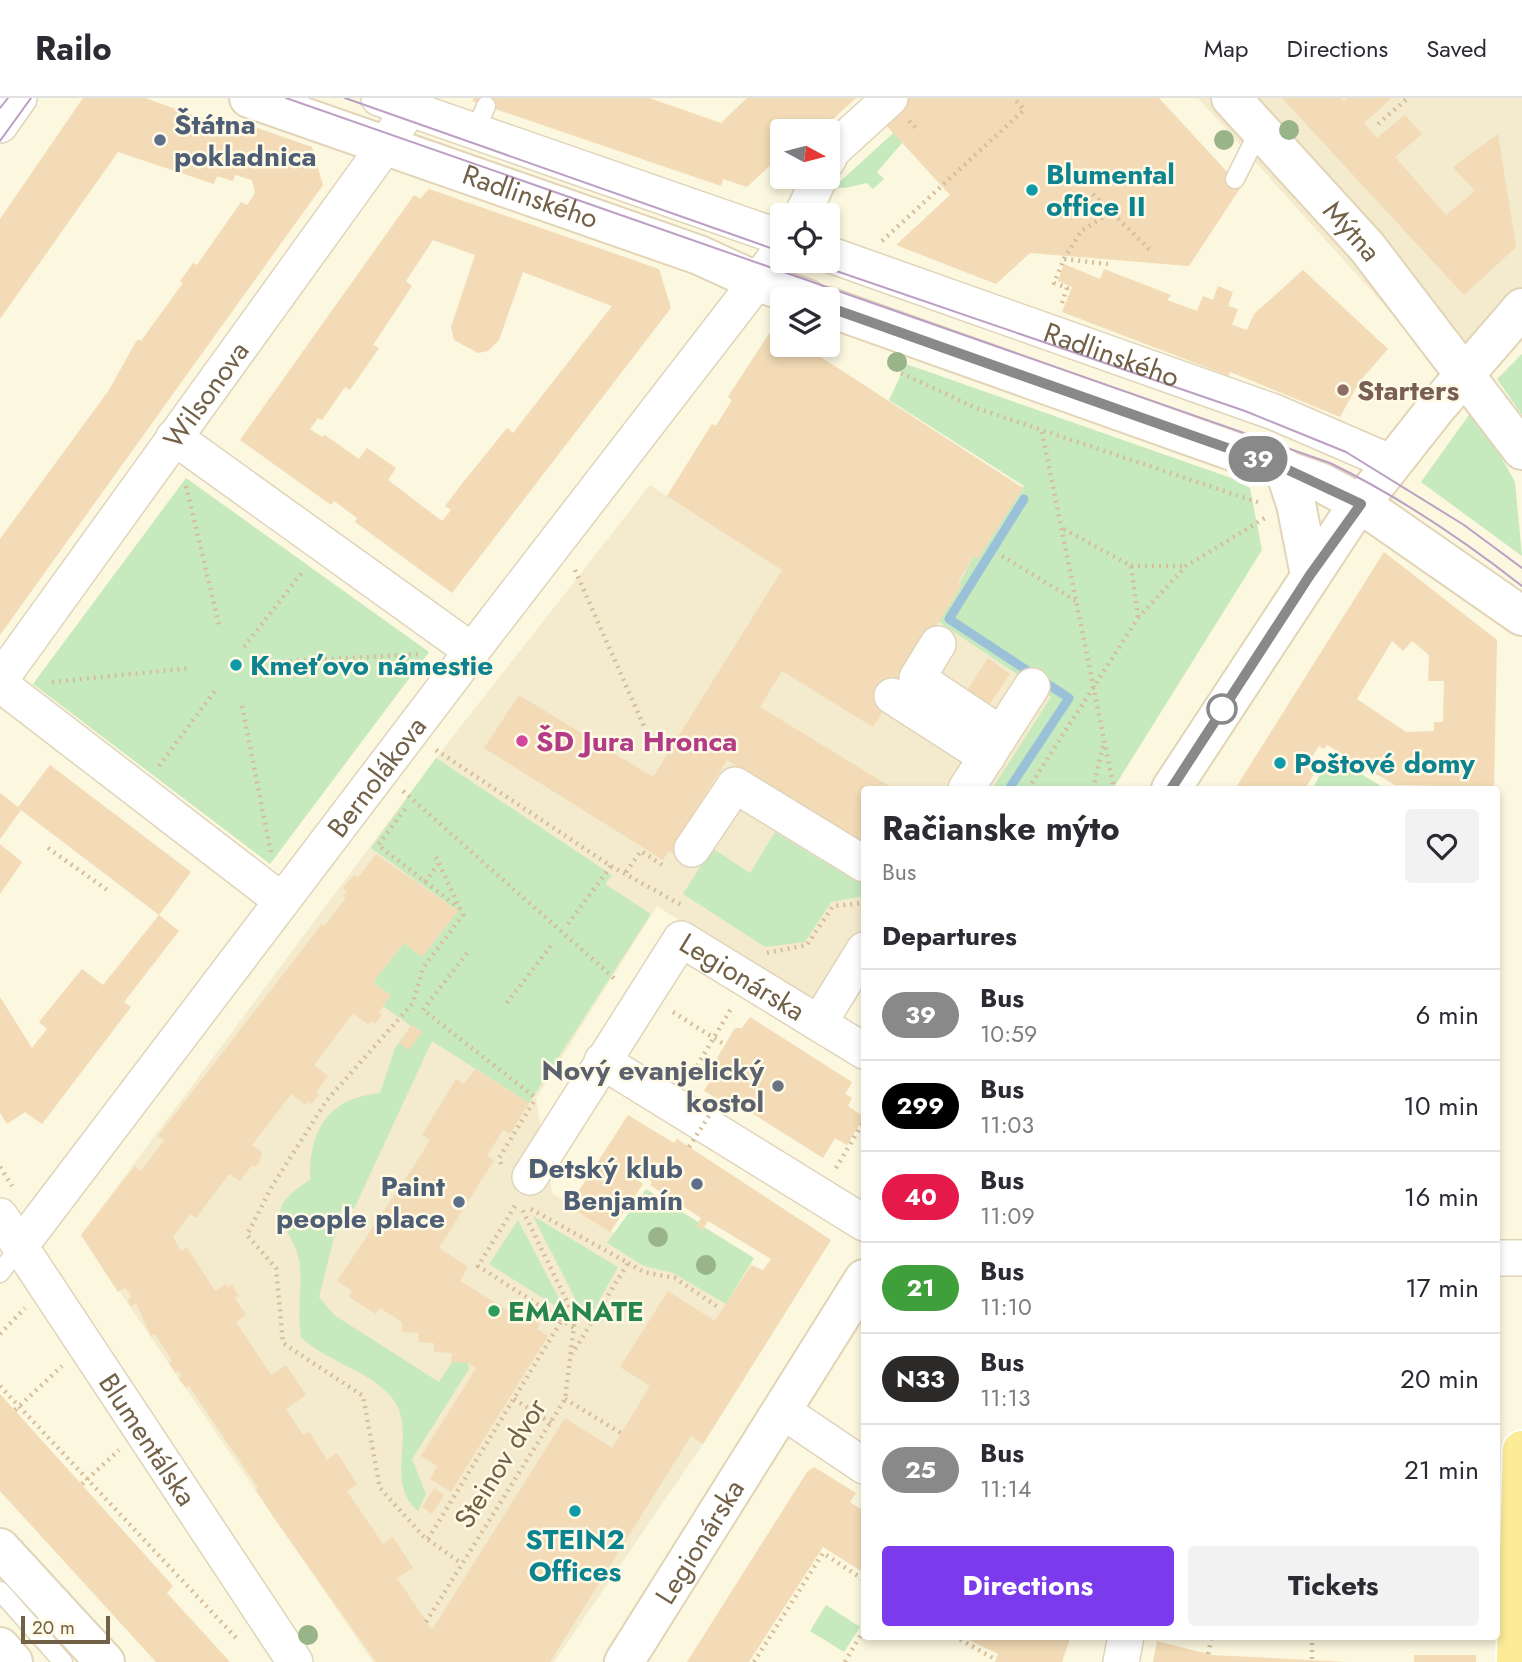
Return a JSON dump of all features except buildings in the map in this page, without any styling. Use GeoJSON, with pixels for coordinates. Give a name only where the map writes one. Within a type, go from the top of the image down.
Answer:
{"type":"FeatureCollection","features":[{"type":"Feature","properties":{"kind":"main road","name":"Radlinského"},"geometry":{"type":"LineString","coordinates":[[250,98],[699,254],[772,287]]}},
{"type":"Feature","properties":{"kind":"main road","name":"Mýtna"},"geometry":{"type":"LineString","coordinates":[[1231,98],[1367,247],[1522,450]]}},
{"type":"Feature","properties":{"kind":"main road"},"geometry":{"type":"LineString","coordinates":[[1173,786],[1310,575],[1361,504],[1465,374],[1522,308]]}},
{"type":"Feature","properties":{"kind":"main road","name":"Radlinského"},"geometry":{"type":"LineString","coordinates":[[840,311],[1284,468],[1361,504],[1522,616]]}},
{"type":"Feature","properties":{"kind":"main road"},"geometry":{"type":"LineString","coordinates":[[1284,468],[1310,575]]}},
{"type":"Feature","properties":{"kind":"main road","name":"Legionárska"},"geometry":{"type":"LineString","coordinates":[[624,1662],[784,1412],[861,1284]]}},
{"type":"Feature","properties":{"kind":"main road"},"geometry":{"type":"LineString","coordinates":[[1510,1640],[1522,1450]]}},
{"type":"Feature","properties":{"kind":"main road"},"geometry":{"type":"LineString","coordinates":[[0,1548],[105,1662]]}},
{"type":"Feature","properties":{"kind":"main road"},"geometry":{"type":"LineString","coordinates":[[0,1647],[13,1662]]}},
{"type":"Feature","properties":{"kind":"street"},"geometry":{"type":"LineString","coordinates":[[0,125],[19,98]]}},
{"type":"Feature","properties":{"kind":"street"},"geometry":{"type":"LineString","coordinates":[[840,144],[890,98]]}},
{"type":"Feature","properties":{"kind":"street","name":"Wilsonova"},"geometry":{"type":"LineString","coordinates":[[0,682],[385,146],[394,103]]}},
{"type":"Feature","properties":{"kind":"street","name":"Radlinského"},"geometry":{"type":"LineString","coordinates":[[394,103],[481,119],[770,233]]}},
{"type":"Feature","properties":{"kind":"street","name":"Radlinského"},"geometry":{"type":"LineString","coordinates":[[840,258],[1274,412],[1392,463]]}},
{"type":"Feature","properties":{"kind":"street","name":"Bernolákova"},"geometry":{"type":"LineString","coordinates":[[20,1245],[472,651],[770,266]]}},
{"type":"Feature","properties":{"kind":"street"},"geometry":{"type":"LineString","coordinates":[[174,437],[472,651]]}},
{"type":"Feature","properties":{"kind":"street"},"geometry":{"type":"LineString","coordinates":[[938,644],[917,678],[986,724],[987,757]]}},
{"type":"Feature","properties":{"kind":"street"},"geometry":{"type":"LineString","coordinates":[[0,682],[282,901]]}},
{"type":"Feature","properties":{"kind":"street"},"geometry":{"type":"LineString","coordinates":[[968,786],[1031,686]]}},
{"type":"Feature","properties":{"kind":"street"},"geometry":{"type":"LineString","coordinates":[[892,696],[987,757]]}},
{"type":"Feature","properties":{"kind":"street"},"geometry":{"type":"LineString","coordinates":[[692,849],[735,785],[861,862]]}},
{"type":"Feature","properties":{"kind":"street","name":"Legionárska"},"geometry":{"type":"LineString","coordinates":[[524,1189],[566,1118],[681,939],[757,967],[819,1023],[861,1049]]}},
{"type":"Feature","properties":{"kind":"street"},"geometry":{"type":"LineString","coordinates":[[819,1023],[861,955]]}},
{"type":"Feature","properties":{"kind":"street"},"geometry":{"type":"LineString","coordinates":[[602,1061],[861,1221]]}},
{"type":"Feature","properties":{"kind":"street","name":"Blumentálska"},"geometry":{"type":"LineString","coordinates":[[0,1216],[295,1662]]}},
{"type":"Feature","properties":{"kind":"street"},"geometry":{"type":"LineString","coordinates":[[1500,1258],[1522,1258]]}},
{"type":"Feature","properties":{"kind":"street"},"geometry":{"type":"LineString","coordinates":[[784,1412],[861,1463]]}},
{"type":"Feature","properties":{"kind":"street"},"geometry":{"type":"LineString","coordinates":[[1121,1662],[1125,1640]]}},
{"type":"Feature","properties":{"kind":"lane"},"geometry":{"type":"LineString","coordinates":[[1235,179],[1261,128]]}},
{"type":"Feature","properties":{"kind":"lane","name":"Bernolákova"},"geometry":{"type":"LineString","coordinates":[[0,1273],[20,1245]]}},
{"type":"Feature","properties":{"kind":"lane"},"geometry":{"type":"LineString","coordinates":[[0,1591],[63,1662]]}},
{"type":"Feature","properties":{"kind":"lane"},"geometry":{"type":"LineString","coordinates":[[0,1608],[50,1662]]}},
{"type":"Feature","properties":{"kind":"path"},"geometry":{"type":"LineString","coordinates":[[896,227],[1024,110],[1014,98]]}},
{"type":"Feature","properties":{"kind":"path"},"geometry":{"type":"LineString","coordinates":[[1378,124],[1408,98]]}},
{"type":"Feature","properties":{"kind":"path"},"geometry":{"type":"LineString","coordinates":[[1093,194],[1153,253]]}},
{"type":"Feature","properties":{"kind":"path"},"geometry":{"type":"LineString","coordinates":[[1059,311],[1067,288],[1054,283],[1064,259],[1081,231],[1110,213]]}},
{"type":"Feature","properties":{"kind":"path"},"geometry":{"type":"LineString","coordinates":[[1064,259],[1108,264]]}},
{"type":"Feature","properties":{"kind":"path"},"geometry":{"type":"LineString","coordinates":[[901,373],[976,408],[1042,432],[1267,506]]}},
{"type":"Feature","properties":{"kind":"path"},"geometry":{"type":"LineString","coordinates":[[1042,432],[1113,786]]}},
{"type":"Feature","properties":{"kind":"path"},"geometry":{"type":"LineString","coordinates":[[185,483],[220,629]]}},
{"type":"Feature","properties":{"kind":"path"},"geometry":{"type":"LineString","coordinates":[[1030,786],[1138,618],[1186,566],[1266,517]]}},
{"type":"Feature","properties":{"kind":"path"},"geometry":{"type":"LineString","coordinates":[[1063,528],[1130,566],[1186,566]]}},
{"type":"Feature","properties":{"kind":"path"},"geometry":{"type":"LineString","coordinates":[[244,647],[324,544]]}},
{"type":"Feature","properties":{"kind":"path"},"geometry":{"type":"LineString","coordinates":[[1002,556],[1076,602]]}},
{"type":"Feature","properties":{"kind":"path"},"geometry":{"type":"LineString","coordinates":[[1130,566],[1138,618]]}},
{"type":"Feature","properties":{"kind":"path"},"geometry":{"type":"LineString","coordinates":[[575,569],[650,740],[668,751]]}},
{"type":"Feature","properties":{"kind":"path"},"geometry":{"type":"LineString","coordinates":[[262,663],[423,654]]}},
{"type":"Feature","properties":{"kind":"path"},"geometry":{"type":"LineString","coordinates":[[40,683],[191,668]]}},
{"type":"Feature","properties":{"kind":"path"},"geometry":{"type":"LineString","coordinates":[[140,792],[217,688]]}},
{"type":"Feature","properties":{"kind":"path"},"geometry":{"type":"LineString","coordinates":[[242,706],[272,856]]}},
{"type":"Feature","properties":{"kind":"path"},"geometry":{"type":"LineString","coordinates":[[1094,786],[1104,741]]}},
{"type":"Feature","properties":{"kind":"path"},"geometry":{"type":"LineString","coordinates":[[429,746],[611,866],[660,893]]}},
{"type":"Feature","properties":{"kind":"path"},"geometry":{"type":"LineString","coordinates":[[397,785],[612,977],[646,995],[725,1045]]}},
{"type":"Feature","properties":{"kind":"path"},"geometry":{"type":"LineString","coordinates":[[405,809],[378,845],[460,908]]}},
{"type":"Feature","properties":{"kind":"path"},"geometry":{"type":"LineString","coordinates":[[48,848],[110,892]]}},
{"type":"Feature","properties":{"kind":"path"},"geometry":{"type":"LineString","coordinates":[[626,872],[641,851],[676,874],[692,849]]}},
{"type":"Feature","properties":{"kind":"path"},"geometry":{"type":"LineString","coordinates":[[425,882],[437,860],[463,915],[423,968],[413,1003],[327,1100],[271,1188],[247,1235],[276,1268],[283,1343],[363,1396],[380,1488],[428,1539],[462,1564]]}},
{"type":"Feature","properties":{"kind":"path"},"geometry":{"type":"LineString","coordinates":[[568,924],[580,913],[611,866]]}},
{"type":"Feature","properties":{"kind":"path"},"geometry":{"type":"LineString","coordinates":[[674,1105],[757,967],[807,945],[832,906],[861,903]]}},
{"type":"Feature","properties":{"kind":"path"},"geometry":{"type":"LineString","coordinates":[[507,1003],[553,943]]}},
{"type":"Feature","properties":{"kind":"path"},"geometry":{"type":"LineString","coordinates":[[422,1010],[467,953]]}},
{"type":"Feature","properties":{"kind":"path"},"geometry":{"type":"LineString","coordinates":[[413,1003],[566,1118]]}},
{"type":"Feature","properties":{"kind":"path"},"geometry":{"type":"LineString","coordinates":[[689,1147],[719,1100]]}},
{"type":"Feature","properties":{"kind":"path"},"geometry":{"type":"LineString","coordinates":[[819,1195],[861,1126]]}},
{"type":"Feature","properties":{"kind":"path"},"geometry":{"type":"LineString","coordinates":[[574,1328],[478,1266],[524,1189],[628,1263],[644,1272],[676,1278],[718,1307]]}},
{"type":"Feature","properties":{"kind":"path","name":"Steinov dvor"},"geometry":{"type":"LineString","coordinates":[[426,1622],[565,1399],[575,1318],[524,1189]]}},
{"type":"Feature","properties":{"kind":"path"},"geometry":{"type":"LineString","coordinates":[[570,1357],[628,1263]]}},
{"type":"Feature","properties":{"kind":"path"},"geometry":{"type":"LineString","coordinates":[[0,1334],[26,1308]]}},
{"type":"Feature","properties":{"kind":"path"},"geometry":{"type":"LineString","coordinates":[[428,1539],[562,1320]]}},
{"type":"Feature","properties":{"kind":"path"},"geometry":{"type":"LineString","coordinates":[[17,1409],[65,1363]]}},
{"type":"Feature","properties":{"kind":"path"},"geometry":{"type":"LineString","coordinates":[[0,1386],[17,1409],[241,1642]]}},
{"type":"Feature","properties":{"kind":"path"},"geometry":{"type":"LineString","coordinates":[[514,1399],[551,1423]]}},
{"type":"Feature","properties":{"kind":"path"},"geometry":{"type":"LineString","coordinates":[[565,1399],[621,1433]]}},
{"type":"Feature","properties":{"kind":"path"},"geometry":{"type":"LineString","coordinates":[[82,1484],[124,1444]]}},
{"type":"Feature","properties":{"kind":"path"},"geometry":{"type":"LineString","coordinates":[[754,1662],[823,1553],[861,1578]]}},
{"type":"Feature","properties":{"kind":"path"},"geometry":{"type":"LineString","coordinates":[[845,1662],[861,1634]]}},
{"type":"Feature","properties":{"kind":"path"},"geometry":{"type":"LineString","coordinates":[[961,1640],[993,1658],[992,1662]]}},
{"type":"Feature","properties":{"kind":"path"},"geometry":{"type":"LineString","coordinates":[[1208,1654],[1211,1640]]}},
{"type":"Feature","properties":{"kind":"path"},"geometry":{"type":"LineString","coordinates":[[1312,1640],[1312,1659]]}},
{"type":"Feature","properties":{"kind":"shaded area"},"geometry":{"type":"Polygon","coordinates":[[[1198,98],[1522,98],[1522,294],[1446,374],[1198,98]]]}},
{"type":"Feature","properties":{"kind":"shaded area"},"geometry":{"type":"Polygon","coordinates":[[[770,332],[770,357],[821,357],[1020,486],[1024,486],[939,622],[1051,697],[994,786],[861,786],[861,976],[852,990],[847,1011],[817,1007],[657,906],[536,1098],[552,1193],[772,1334],[703,1444],[554,1662],[373,1662],[81,1235],[436,758],[650,485],[667,496],[712,424],[716,426],[732,400],[728,397],[770,332]]]}},
{"type":"Feature","properties":{"kind":"green space"},"geometry":{"type":"Polygon","coordinates":[[[900,127],[908,136],[877,172],[884,179],[873,189],[867,183],[840,188],[840,182],[900,127]]]}},
{"type":"Feature","properties":{"kind":"green space"},"geometry":{"type":"Polygon","coordinates":[[[1522,354],[1522,415],[1497,379],[1522,354]]]}},
{"type":"Feature","properties":{"kind":"green space"},"geometry":{"type":"Polygon","coordinates":[[[906,364],[1234,479],[1250,488],[1262,550],[1115,786],[994,786],[1051,697],[939,622],[974,556],[978,558],[1024,486],[889,400],[906,364]]]}},
{"type":"Feature","properties":{"kind":"green space"},"geometry":{"type":"Polygon","coordinates":[[[1474,408],[1515,482],[1522,556],[1421,482],[1474,408]]]}},
{"type":"Feature","properties":{"kind":"green space","name":"Kmeťovo námestie"},"geometry":{"type":"Polygon","coordinates":[[[186,478],[429,652],[270,864],[33,684],[186,478]]]}},
{"type":"Feature","properties":{"kind":"green space"},"geometry":{"type":"Polygon","coordinates":[[[1331,756],[1381,786],[1314,786],[1331,756]]]}},
{"type":"Feature","properties":{"kind":"green space"},"geometry":{"type":"Polygon","coordinates":[[[436,758],[612,875],[605,884],[651,914],[529,1103],[432,1041],[354,1209],[343,1203],[319,1297],[334,1315],[439,1382],[452,1362],[468,1363],[469,1369],[412,1459],[426,1494],[418,1511],[408,1499],[403,1487],[403,1429],[395,1402],[376,1383],[324,1354],[301,1337],[300,1266],[280,1212],[283,1203],[293,1192],[310,1180],[313,1146],[325,1120],[347,1102],[380,1093],[395,1048],[411,1026],[383,1006],[390,995],[373,982],[404,943],[422,957],[458,911],[371,848],[436,758]]]}},
{"type":"Feature","properties":{"kind":"green space"},"geometry":{"type":"Polygon","coordinates":[[[775,832],[820,860],[826,850],[861,873],[861,897],[831,902],[805,942],[765,947],[683,894],[712,848],[750,873],[775,832]]]}},
{"type":"Feature","properties":{"kind":"green space"},"geometry":{"type":"Polygon","coordinates":[[[646,1189],[698,1222],[702,1230],[704,1227],[754,1258],[726,1304],[673,1273],[644,1266],[607,1243],[646,1189]]]}},
{"type":"Feature","properties":{"kind":"green space"},"geometry":{"type":"Polygon","coordinates":[[[533,1216],[618,1267],[587,1322],[533,1216]]]}},
{"type":"Feature","properties":{"kind":"green space"},"geometry":{"type":"Polygon","coordinates":[[[518,1220],[564,1308],[562,1310],[489,1264],[518,1220]]]}},
{"type":"Feature","properties":{"kind":"green space"},"geometry":{"type":"Polygon","coordinates":[[[826,1605],[860,1627],[844,1652],[810,1631],[826,1605]]]}},
{"type":"Feature","properties":{"kind":"waterway"},"geometry":{"type":"LineString","coordinates":[[1011,786],[1069,698],[949,619],[1024,499]]}},
{"type":"Feature","properties":{"kind":"tram line"},"geometry":{"type":"LineString","coordinates":[[0,108],[8,98]]}},
{"type":"Feature","properties":{"kind":"tram line"},"geometry":{"type":"LineString","coordinates":[[0,141],[31,98]]}},
{"type":"Feature","properties":{"kind":"tram line"},"geometry":{"type":"LineString","coordinates":[[286,98],[1330,463],[1429,519],[1522,586]]}},
{"type":"Feature","properties":{"kind":"tram line"},"geometry":{"type":"LineString","coordinates":[[345,98],[770,248]]}},
{"type":"Feature","properties":{"kind":"tram line"},"geometry":{"type":"LineString","coordinates":[[840,272],[1245,411],[1346,452],[1464,525],[1522,568]]}},
{"type":"Feature","properties":{"kind":"bus line","name":"39"},"geometry":{"type":"LineString","coordinates":[[840,311],[1284,468],[1322,483],[1361,504],[1310,575],[1173,786]]}},
{"type":"Feature","properties":{"kind":"place","name":"Štátna pokladnica"},"geometry":{"type":"Point","coordinates":[160,140]}},
{"type":"Feature","properties":{"kind":"place","name":"Blumental office II"},"geometry":{"type":"Point","coordinates":[1032,190]}},
{"type":"Feature","properties":{"kind":"place","name":"Starters"},"geometry":{"type":"Point","coordinates":[1343,390]}},
{"type":"Feature","properties":{"kind":"place","name":"Kmeťovo námestie"},"geometry":{"type":"Point","coordinates":[236,665]}},
{"type":"Feature","properties":{"kind":"place","name":"ŠD Jura Hronca"},"geometry":{"type":"Point","coordinates":[522,741]}},
{"type":"Feature","properties":{"kind":"place","name":"Poštové domy"},"geometry":{"type":"Point","coordinates":[1280,763]}},
{"type":"Feature","properties":{"kind":"place","name":"Nový evanjelický kostol"},"geometry":{"type":"Point","coordinates":[778,1086]}},
{"type":"Feature","properties":{"kind":"place","name":"Detský klub Benjamín"},"geometry":{"type":"Point","coordinates":[697,1184]}},
{"type":"Feature","properties":{"kind":"place","name":"Paint people place"},"geometry":{"type":"Point","coordinates":[459,1202]}},
{"type":"Feature","properties":{"kind":"place","name":"EMANATE"},"geometry":{"type":"Point","coordinates":[494,1311]}},
{"type":"Feature","properties":{"kind":"place","name":"STEIN2 Offices"},"geometry":{"type":"Point","coordinates":[575,1511]}}]}
